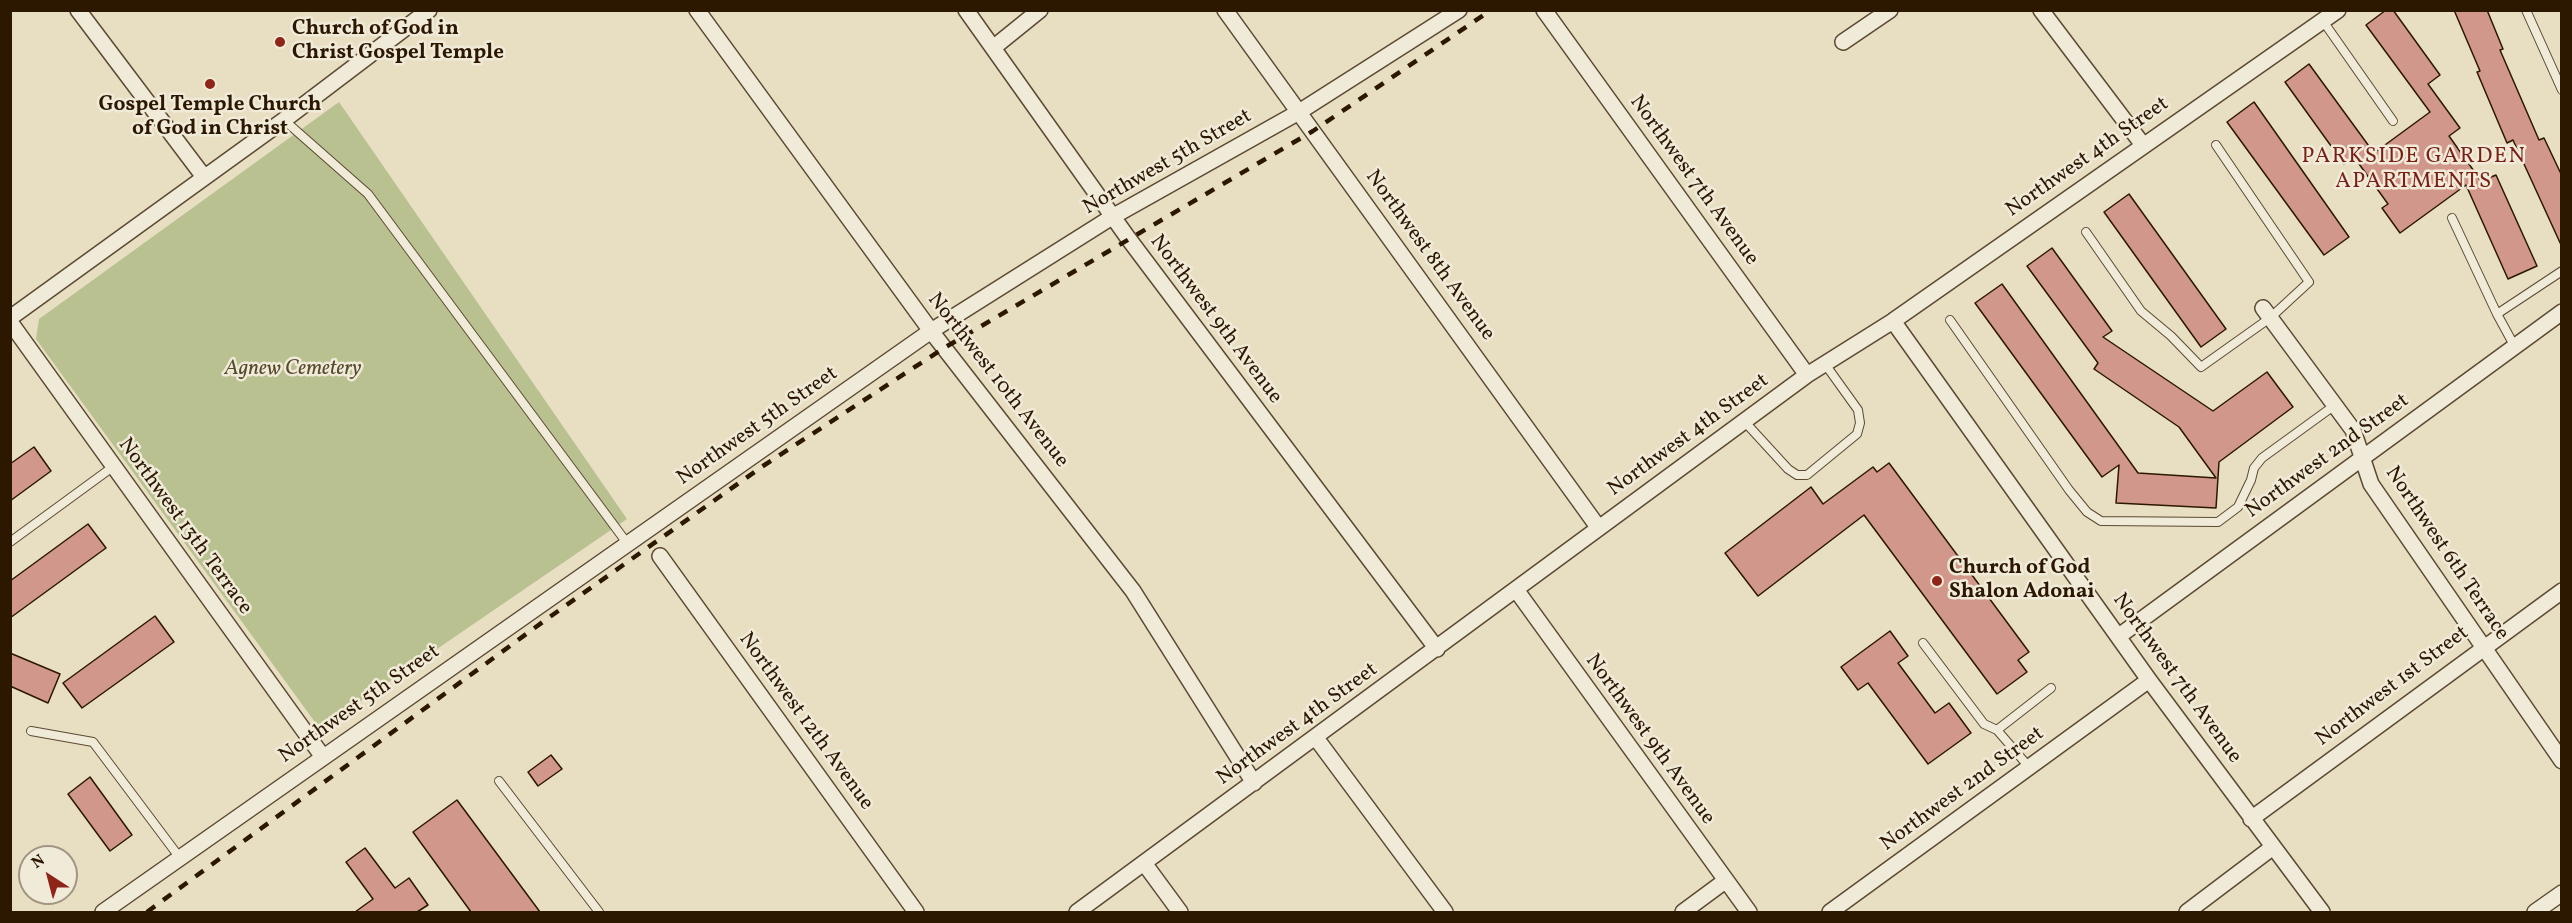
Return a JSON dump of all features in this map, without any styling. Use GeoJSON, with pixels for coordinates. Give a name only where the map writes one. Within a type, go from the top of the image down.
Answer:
{"type":"FeatureCollection","features":[{"type":"Feature","properties":{"kind":"street"},"geometry":{"type":"LineString","coordinates":[[78,10],[204,177]]}},
{"type":"Feature","properties":{"kind":"street"},"geometry":{"type":"LineString","coordinates":[[10,320],[284,120],[429,10]]}},
{"type":"Feature","properties":{"kind":"street","name":"Northwest 10th Avenue"},"geometry":{"type":"LineString","coordinates":[[697,10],[931,331],[1133,591],[1254,783]]}},
{"type":"Feature","properties":{"kind":"street","name":"Northwest 9th Avenue"},"geometry":{"type":"LineString","coordinates":[[966,10],[1112,218],[1437,649]]}},
{"type":"Feature","properties":{"kind":"street"},"geometry":{"type":"LineString","coordinates":[[993,48],[1040,10]]}},
{"type":"Feature","properties":{"kind":"street","name":"Northwest 8th Avenue"},"geometry":{"type":"LineString","coordinates":[[1225,10],[1598,527]]}},
{"type":"Feature","properties":{"kind":"street","name":"Northwest 5th Street"},"geometry":{"type":"LineString","coordinates":[[104,912],[931,331],[1112,218],[1299,112],[1459,10]]}},
{"type":"Feature","properties":{"kind":"street","name":"Northwest 7th Avenue"},"geometry":{"type":"LineString","coordinates":[[1544,10],[1807,375]]}},
{"type":"Feature","properties":{"kind":"street"},"geometry":{"type":"LineString","coordinates":[[1843,42],[1890,10]]}},
{"type":"Feature","properties":{"kind":"street"},"geometry":{"type":"LineString","coordinates":[[2041,10],[2143,144]]}},
{"type":"Feature","properties":{"kind":"street","name":"Northwest 4th Street"},"geometry":{"type":"LineString","coordinates":[[1077,912],[1807,375],[1893,321],[2143,144],[2338,10]]}},
{"type":"Feature","properties":{"kind":"street","name":"Northwest 2nd Street"},"geometry":{"type":"LineString","coordinates":[[2119,636],[2562,312]]}},
{"type":"Feature","properties":{"kind":"street","name":"Northwest 6th Terrace"},"geometry":{"type":"LineString","coordinates":[[2267,313],[2353,430],[2361,460],[2371,484],[2562,761]]}},
{"type":"Feature","properties":{"kind":"street","name":"Northwest 13th Terrace"},"geometry":{"type":"LineString","coordinates":[[10,320],[323,757]]}},
{"type":"Feature","properties":{"kind":"street","name":"Northwest 7th Avenue"},"geometry":{"type":"LineString","coordinates":[[1893,321],[2149,680],[2322,912]]}},
{"type":"Feature","properties":{"kind":"street","name":"Northwest 12th Avenue"},"geometry":{"type":"LineString","coordinates":[[660,556],[916,912]]}},
{"type":"Feature","properties":{"kind":"street","name":"Northwest 9th Avenue"},"geometry":{"type":"LineString","coordinates":[[1516,591],[1749,912]]}},
{"type":"Feature","properties":{"kind":"street","name":"Northwest 1st Street"},"geometry":{"type":"LineString","coordinates":[[2251,819],[2562,591]]}},
{"type":"Feature","properties":{"kind":"street","name":"Northwest 2nd Street"},"geometry":{"type":"LineString","coordinates":[[1830,912],[2149,680]]}},
{"type":"Feature","properties":{"kind":"street"},"geometry":{"type":"LineString","coordinates":[[1316,738],[1445,912]]}},
{"type":"Feature","properties":{"kind":"street"},"geometry":{"type":"LineString","coordinates":[[2187,912],[2273,847]]}},
{"type":"Feature","properties":{"kind":"street"},"geometry":{"type":"LineString","coordinates":[[1144,863],[1180,912]]}},
{"type":"Feature","properties":{"kind":"street"},"geometry":{"type":"LineString","coordinates":[[1683,912],[1725,881]]}},
{"type":"Feature","properties":{"kind":"street"},"geometry":{"type":"LineString","coordinates":[[2535,912],[2562,893]]}},
{"type":"Feature","properties":{"kind":"lane"},"geometry":{"type":"LineString","coordinates":[[2526,10],[2562,90]]}},
{"type":"Feature","properties":{"kind":"lane"},"geometry":{"type":"LineString","coordinates":[[2323,21],[2393,121]]}},
{"type":"Feature","properties":{"kind":"lane"},"geometry":{"type":"LineString","coordinates":[[284,120],[368,194],[627,543]]}},
{"type":"Feature","properties":{"kind":"lane"},"geometry":{"type":"LineString","coordinates":[[2086,232],[2141,311],[2171,336],[2201,367],[2309,282],[2216,145]]}},
{"type":"Feature","properties":{"kind":"lane"},"geometry":{"type":"LineString","coordinates":[[2452,218],[2515,347]]}},
{"type":"Feature","properties":{"kind":"lane"},"geometry":{"type":"LineString","coordinates":[[2497,314],[2562,271]]}},
{"type":"Feature","properties":{"kind":"lane"},"geometry":{"type":"LineString","coordinates":[[1950,320],[2069,490],[2087,512],[2101,521],[2218,522],[2238,507],[2254,468],[2262,458],[2335,405]]}},
{"type":"Feature","properties":{"kind":"lane"},"geometry":{"type":"LineString","coordinates":[[1744,421],[1788,469],[1797,475],[1807,475],[1857,434],[1860,423],[1858,410],[1825,364]]}},
{"type":"Feature","properties":{"kind":"lane"},"geometry":{"type":"LineString","coordinates":[[10,542],[114,466]]}},
{"type":"Feature","properties":{"kind":"lane"},"geometry":{"type":"LineString","coordinates":[[1923,643],[1984,724],[1997,730],[2029,767]]}},
{"type":"Feature","properties":{"kind":"lane"},"geometry":{"type":"LineString","coordinates":[[1997,730],[2051,688]]}},
{"type":"Feature","properties":{"kind":"lane"},"geometry":{"type":"LineString","coordinates":[[31,731],[93,742],[180,858]]}},
{"type":"Feature","properties":{"kind":"lane"},"geometry":{"type":"LineString","coordinates":[[499,782],[599,912]]}},
{"type":"Feature","properties":{"kind":"green space","name":"Agnew Cemetery"},"geometry":{"type":"Polygon","coordinates":[[[339,102],[627,519],[320,729],[36,339],[39,319],[339,102]]]}},
{"type":"Feature","properties":{"kind":"building"},"geometry":{"type":"Polygon","coordinates":[[[2386,10],[2393,10],[2440,75],[2428,84],[2460,128],[2449,136],[2481,181],[2496,175],[2537,266],[2508,279],[2466,185],[2400,233],[2382,208],[2388,204],[2354,157],[2344,164],[2285,82],[2309,64],[2374,153],[2430,112],[2366,25],[2386,10]]]}},
{"type":"Feature","properties":{"kind":"building"},"geometry":{"type":"Polygon","coordinates":[[[2454,10],[2487,10],[2503,49],[2500,50],[2539,140],[2544,138],[2562,176],[2562,247],[2513,140],[2507,143],[2454,10]]]}},
{"type":"Feature","properties":{"kind":"building"},"geometry":{"type":"Polygon","coordinates":[[[2254,102],[2349,237],[2324,255],[2227,122],[2254,102]]]}},
{"type":"Feature","properties":{"kind":"building"},"geometry":{"type":"Polygon","coordinates":[[[2129,194],[2226,329],[2201,347],[2104,212],[2129,194]]]}},
{"type":"Feature","properties":{"kind":"building"},"geometry":{"type":"Polygon","coordinates":[[[2052,248],[2112,331],[2103,337],[2213,411],[2267,372],[2293,407],[2219,462],[2216,508],[2116,503],[2119,465],[2102,477],[1975,303],[2002,284],[2138,473],[2216,478],[2179,427],[2094,369],[2098,363],[2027,266],[2052,248]]]}},
{"type":"Feature","properties":{"kind":"building"},"geometry":{"type":"Polygon","coordinates":[[[34,447],[51,471],[10,501],[10,464],[34,447]]]}},
{"type":"Feature","properties":{"kind":"building"},"geometry":{"type":"Polygon","coordinates":[[[1889,463],[2029,652],[2018,660],[2027,672],[1997,694],[1864,515],[1758,596],[1725,553],[1811,487],[1823,504],[1873,467],[1877,472],[1889,463]]]}},
{"type":"Feature","properties":{"kind":"building"},"geometry":{"type":"Polygon","coordinates":[[[88,524],[106,548],[10,618],[10,581],[88,524]]]}},
{"type":"Feature","properties":{"kind":"building"},"geometry":{"type":"Polygon","coordinates":[[[155,616],[174,642],[82,708],[63,683],[155,616]]]}},
{"type":"Feature","properties":{"kind":"building"},"geometry":{"type":"Polygon","coordinates":[[[1890,631],[1908,656],[1898,663],[1935,713],[1949,703],[1971,733],[1928,764],[1868,683],[1858,690],[1841,667],[1890,631]]]}},
{"type":"Feature","properties":{"kind":"building"},"geometry":{"type":"Polygon","coordinates":[[[10,653],[60,674],[48,703],[10,686],[10,653]]]}},
{"type":"Feature","properties":{"kind":"building"},"geometry":{"type":"Polygon","coordinates":[[[551,755],[562,769],[538,786],[528,772],[551,755]]]}},
{"type":"Feature","properties":{"kind":"building"},"geometry":{"type":"Polygon","coordinates":[[[90,777],[132,835],[110,851],[68,794],[90,777]]]}},
{"type":"Feature","properties":{"kind":"building"},"geometry":{"type":"Polygon","coordinates":[[[457,800],[540,912],[471,912],[413,832],[457,800]]]}},
{"type":"Feature","properties":{"kind":"building"},"geometry":{"type":"Polygon","coordinates":[[[365,848],[395,888],[409,878],[428,905],[417,912],[355,912],[373,899],[346,862],[365,848]]]}},
{"type":"Feature","properties":{"kind":"railway"},"geometry":{"type":"LineString","coordinates":[[147,912],[544,621],[763,466],[944,348],[1313,131],[1491,10]]}},
{"type":"Feature","properties":{"kind":"place","name":"Church of God in Christ Gospel Temple"},"geometry":{"type":"Point","coordinates":[280,42]}},
{"type":"Feature","properties":{"kind":"place","name":"Gospel Temple Church of God in Christ"},"geometry":{"type":"Point","coordinates":[210,84]}},
{"type":"Feature","properties":{"kind":"place","name":"Church of God Shalon Adonai"},"geometry":{"type":"Point","coordinates":[1937,581]}},
{"type":"Feature","properties":{"kind":"district","name":"PARKSIDE GARDEN APARTMENTS"},"geometry":{"type":"Point","coordinates":[2414,170]}}]}
